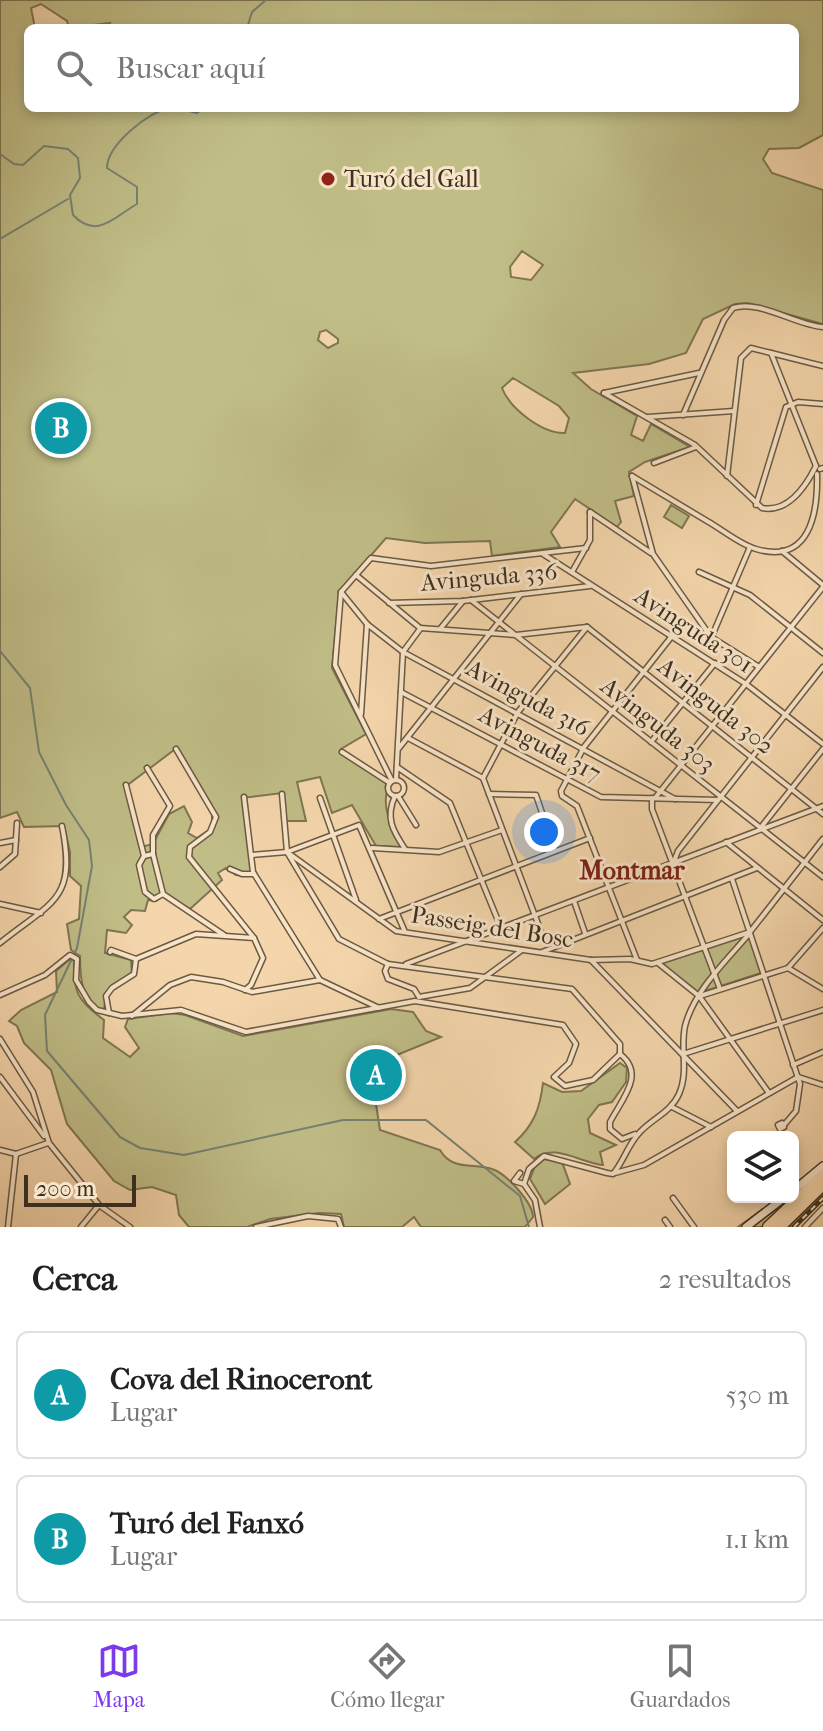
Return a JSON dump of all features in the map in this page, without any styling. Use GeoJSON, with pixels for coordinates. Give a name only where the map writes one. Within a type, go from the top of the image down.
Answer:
{"type":"FeatureCollection","features":[{"type":"Feature","properties":{"kind":"highway"},"geometry":{"type":"LineString","coordinates":[[768,1227],[823,1175]]}},
{"type":"Feature","properties":{"kind":"highway"},"geometry":{"type":"LineString","coordinates":[[780,1227],[823,1185]]}},
{"type":"Feature","properties":{"kind":"street"},"geometry":{"type":"LineString","coordinates":[[683,415],[724,320],[733,308],[748,305],[807,326],[823,327]]}},
{"type":"Feature","properties":{"kind":"street"},"geometry":{"type":"LineString","coordinates":[[727,476],[744,352],[758,348],[823,366]]}},
{"type":"Feature","properties":{"kind":"street"},"geometry":{"type":"LineString","coordinates":[[759,667],[711,637],[653,554],[632,476],[750,547],[782,551],[793,547],[811,530],[818,497],[818,470],[771,353]]}},
{"type":"Feature","properties":{"kind":"street"},"geometry":{"type":"LineString","coordinates":[[700,373],[604,393],[696,446],[756,505],[772,510],[786,505],[818,470]]}},
{"type":"Feature","properties":{"kind":"street"},"geometry":{"type":"LineString","coordinates":[[756,505],[784,411],[791,404],[810,401],[823,404]]}},
{"type":"Feature","properties":{"kind":"street"},"geometry":{"type":"LineString","coordinates":[[645,417],[734,411]]}},
{"type":"Feature","properties":{"kind":"street"},"geometry":{"type":"LineString","coordinates":[[654,463],[696,446]]}},
{"type":"Feature","properties":{"kind":"street"},"geometry":{"type":"LineString","coordinates":[[572,572],[586,548],[592,528],[590,512],[653,554]]}},
{"type":"Feature","properties":{"kind":"street"},"geometry":{"type":"LineString","coordinates":[[711,637],[750,547]]}},
{"type":"Feature","properties":{"kind":"street"},"geometry":{"type":"LineString","coordinates":[[393,782],[336,669],[341,592],[371,558],[431,566],[586,548]]}},
{"type":"Feature","properties":{"kind":"street"},"geometry":{"type":"LineString","coordinates":[[720,989],[651,805],[823,586],[782,551]]}},
{"type":"Feature","properties":{"kind":"street","name":"Avinguda 301"},"geometry":{"type":"LineString","coordinates":[[541,553],[746,684],[823,746]]}},
{"type":"Feature","properties":{"kind":"street"},"geometry":{"type":"LineString","coordinates":[[699,572],[750,595],[823,653]]}},
{"type":"Feature","properties":{"kind":"street"},"geometry":{"type":"LineString","coordinates":[[356,575],[420,628],[516,635],[587,627]]}},
{"type":"Feature","properties":{"kind":"street","name":"Avinguda 336"},"geometry":{"type":"LineString","coordinates":[[389,603],[463,601],[592,585]]}},
{"type":"Feature","properties":{"kind":"street","name":"Avinguda 316"},"geometry":{"type":"LineString","coordinates":[[341,592],[367,624],[403,652],[662,789],[675,799]]}},
{"type":"Feature","properties":{"kind":"street"},"geometry":{"type":"LineString","coordinates":[[399,748],[521,594]]}},
{"type":"Feature","properties":{"kind":"street","name":"Avinguda 303"},"geometry":{"type":"LineString","coordinates":[[471,600],[823,877]]}},
{"type":"Feature","properties":{"kind":"street"},"geometry":{"type":"LineString","coordinates":[[440,629],[463,601]]}},
{"type":"Feature","properties":{"kind":"street"},"geometry":{"type":"LineString","coordinates":[[361,717],[367,624]]}},
{"type":"Feature","properties":{"kind":"street"},"geometry":{"type":"LineString","coordinates":[[483,778],[518,712],[587,627]]}},
{"type":"Feature","properties":{"kind":"street","name":"Avinguda 302"},"geometry":{"type":"LineString","coordinates":[[587,627],[823,814]]}},
{"type":"Feature","properties":{"kind":"street"},"geometry":{"type":"LineString","coordinates":[[416,825],[396,796],[388,790],[397,767],[403,652],[420,628]]}},
{"type":"Feature","properties":{"kind":"street"},"geometry":{"type":"LineString","coordinates":[[637,960],[577,806],[562,796],[567,779],[584,747],[672,636]]}},
{"type":"Feature","properties":{"kind":"street"},"geometry":{"type":"LineString","coordinates":[[651,742],[715,663]]}},
{"type":"Feature","properties":{"kind":"street"},"geometry":{"type":"LineString","coordinates":[[673,864],[676,855],[719,798],[823,667]]}},
{"type":"Feature","properties":{"kind":"street","name":"Avinguda 317"},"geometry":{"type":"LineString","coordinates":[[401,692],[601,797],[719,798]]}},
{"type":"Feature","properties":{"kind":"street"},"geometry":{"type":"LineString","coordinates":[[407,737],[483,778],[543,937]]}},
{"type":"Feature","properties":{"kind":"street"},"geometry":{"type":"LineString","coordinates":[[761,828],[823,746]]}},
{"type":"Feature","properties":{"kind":"street"},"geometry":{"type":"LineString","coordinates":[[176,749],[216,817],[210,832],[190,847],[189,857],[254,938],[263,955],[253,978],[243,991]]}},
{"type":"Feature","properties":{"kind":"street"},"geometry":{"type":"LineString","coordinates":[[342,752],[404,788],[396,796],[388,814],[394,832],[405,849]]}},
{"type":"Feature","properties":{"kind":"street"},"geometry":{"type":"LineString","coordinates":[[397,767],[450,803],[501,928]]}},
{"type":"Feature","properties":{"kind":"street"},"geometry":{"type":"LineString","coordinates":[[147,768],[170,806],[153,835],[153,854],[163,894],[224,936]]}},
{"type":"Feature","properties":{"kind":"street"},"geometry":{"type":"LineString","coordinates":[[126,785],[144,856],[139,865],[145,892],[154,899],[163,894]]}},
{"type":"Feature","properties":{"kind":"street"},"geometry":{"type":"LineString","coordinates":[[282,794],[287,852],[339,939],[388,964],[576,991],[620,1044],[620,1054],[632,1066],[634,1075],[610,1122],[610,1129],[622,1139],[638,1133],[672,1107],[681,1089],[685,1026],[699,996],[823,839]]}},
{"type":"Feature","properties":{"kind":"street"},"geometry":{"type":"LineString","coordinates":[[488,794],[536,795],[555,851]]}},
{"type":"Feature","properties":{"kind":"street"},"geometry":{"type":"LineString","coordinates":[[244,797],[254,874],[320,980],[379,1008]]}},
{"type":"Feature","properties":{"kind":"street"},"geometry":{"type":"LineString","coordinates":[[320,798],[357,902]]}},
{"type":"Feature","properties":{"kind":"street"},"geometry":{"type":"LineString","coordinates":[[405,965],[823,806]]}},
{"type":"Feature","properties":{"kind":"street"},"geometry":{"type":"LineString","coordinates":[[0,867],[15,854],[17,823]]}},
{"type":"Feature","properties":{"kind":"street"},"geometry":{"type":"LineString","coordinates":[[250,855],[287,852],[359,825],[372,848],[405,932]]}},
{"type":"Feature","properties":{"kind":"street"},"geometry":{"type":"LineString","coordinates":[[0,943],[41,913],[66,878],[68,858],[62,826]]}},
{"type":"Feature","properties":{"kind":"street"},"geometry":{"type":"LineString","coordinates":[[372,848],[439,852],[502,830]]}},
{"type":"Feature","properties":{"kind":"street"},"geometry":{"type":"LineString","coordinates":[[378,919],[590,838]]}},
{"type":"Feature","properties":{"kind":"street"},"geometry":{"type":"LineString","coordinates":[[0,843],[16,840]]}},
{"type":"Feature","properties":{"kind":"street"},"geometry":{"type":"LineString","coordinates":[[726,842],[823,920]]}},
{"type":"Feature","properties":{"kind":"street","name":"Passeig del Bosc"},"geometry":{"type":"LineString","coordinates":[[287,852],[378,919],[405,932],[591,960],[737,1112]]}},
{"type":"Feature","properties":{"kind":"street"},"geometry":{"type":"LineString","coordinates":[[144,856],[153,854]]}},
{"type":"Feature","properties":{"kind":"street"},"geometry":{"type":"LineString","coordinates":[[542,952],[757,868]]}},
{"type":"Feature","properties":{"kind":"street"},"geometry":{"type":"LineString","coordinates":[[230,869],[242,874],[254,874]]}},
{"type":"Feature","properties":{"kind":"street"},"geometry":{"type":"LineString","coordinates":[[732,879],[798,1077],[800,1100],[792,1118],[784,1125]]}},
{"type":"Feature","properties":{"kind":"street"},"geometry":{"type":"LineString","coordinates":[[574,901],[585,933]]}},
{"type":"Feature","properties":{"kind":"street"},"geometry":{"type":"LineString","coordinates":[[0,904],[41,913]]}},
{"type":"Feature","properties":{"kind":"street"},"geometry":{"type":"LineString","coordinates":[[699,996],[788,968],[823,928]]}},
{"type":"Feature","properties":{"kind":"street"},"geometry":{"type":"LineString","coordinates":[[591,960],[658,963],[750,932]]}},
{"type":"Feature","properties":{"kind":"street"},"geometry":{"type":"LineString","coordinates":[[110,952],[136,959],[191,936],[254,938]]}},
{"type":"Feature","properties":{"kind":"street"},"geometry":{"type":"LineString","coordinates":[[0,995],[45,975],[66,956],[73,956],[76,980],[97,1010],[132,1016],[181,1010],[246,1032],[466,989],[488,977],[522,950]]}},
{"type":"Feature","properties":{"kind":"street"},"geometry":{"type":"LineString","coordinates":[[109,1014],[109,991],[134,974],[136,959]]}},
{"type":"Feature","properties":{"kind":"street"},"geometry":{"type":"LineString","coordinates":[[658,963],[662,970],[699,996],[769,1093]]}},
{"type":"Feature","properties":{"kind":"street"},"geometry":{"type":"LineString","coordinates":[[388,964],[385,971],[388,979],[414,989],[417,999]]}},
{"type":"Feature","properties":{"kind":"street"},"geometry":{"type":"LineString","coordinates":[[788,968],[823,989]]}},
{"type":"Feature","properties":{"kind":"street"},"geometry":{"type":"LineString","coordinates":[[132,1016],[170,985],[191,977],[223,982],[243,991],[264,991],[320,980]]}},
{"type":"Feature","properties":{"kind":"street"},"geometry":{"type":"LineString","coordinates":[[253,978],[257,987],[264,991]]}},
{"type":"Feature","properties":{"kind":"street"},"geometry":{"type":"LineString","coordinates":[[417,999],[563,1025],[576,1044],[569,1063],[554,1077],[565,1086],[593,1080],[620,1054]]}},
{"type":"Feature","properties":{"kind":"street"},"geometry":{"type":"LineString","coordinates":[[368,1003],[369,1010]]}},
{"type":"Feature","properties":{"kind":"street"},"geometry":{"type":"LineString","coordinates":[[683,1054],[823,1010]]}},
{"type":"Feature","properties":{"kind":"street"},"geometry":{"type":"LineString","coordinates":[[0,1039],[33,1092],[49,1143],[99,1205],[130,1227]]}},
{"type":"Feature","properties":{"kind":"street"},"geometry":{"type":"LineString","coordinates":[[793,1065],[823,1052]]}},
{"type":"Feature","properties":{"kind":"street"},"geometry":{"type":"LineString","coordinates":[[0,1077],[46,1137]]}},
{"type":"Feature","properties":{"kind":"street"},"geometry":{"type":"LineString","coordinates":[[540,1227],[538,1206],[524,1184],[529,1170],[544,1156],[613,1174],[644,1165],[798,1077],[823,1085]]}},
{"type":"Feature","properties":{"kind":"street"},"geometry":{"type":"LineString","coordinates":[[672,1107],[711,1127]]}},
{"type":"Feature","properties":{"kind":"street"},"geometry":{"type":"LineString","coordinates":[[613,1174],[638,1133]]}},
{"type":"Feature","properties":{"kind":"street"},"geometry":{"type":"LineString","coordinates":[[0,1150],[16,1154],[49,1143]]}},
{"type":"Feature","properties":{"kind":"street"},"geometry":{"type":"LineString","coordinates":[[8,1227],[16,1154]]}},
{"type":"Feature","properties":{"kind":"street"},"geometry":{"type":"LineString","coordinates":[[799,1186],[823,1166]]}},
{"type":"Feature","properties":{"kind":"street"},"geometry":{"type":"LineString","coordinates":[[524,1184],[515,1183],[509,1177],[529,1170]]}},
{"type":"Feature","properties":{"kind":"street"},"geometry":{"type":"LineString","coordinates":[[519,1173],[526,1177]]}},
{"type":"Feature","properties":{"kind":"street"},"geometry":{"type":"LineString","coordinates":[[515,1183],[519,1173]]}},
{"type":"Feature","properties":{"kind":"street"},"geometry":{"type":"LineString","coordinates":[[673,1198],[694,1227]]}},
{"type":"Feature","properties":{"kind":"street"},"geometry":{"type":"LineString","coordinates":[[746,1227],[777,1203]]}},
{"type":"Feature","properties":{"kind":"street"},"geometry":{"type":"LineString","coordinates":[[81,1227],[99,1205]]}},
{"type":"Feature","properties":{"kind":"street"},"geometry":{"type":"LineString","coordinates":[[809,1226],[823,1208]]}},
{"type":"Feature","properties":{"kind":"street"},"geometry":{"type":"LineString","coordinates":[[256,1227],[308,1216],[335,1218],[341,1227]]}},
{"type":"Feature","properties":{"kind":"street"},"geometry":{"type":"LineString","coordinates":[[665,1220],[670,1227]]}},
{"type":"Feature","properties":{"kind":"shaded area"},"geometry":{"type":"Polygon","coordinates":[[[0,0],[823,0],[823,135],[799,148],[769,149],[763,159],[772,173],[823,190],[823,324],[748,303],[735,304],[703,319],[686,353],[649,364],[573,373],[591,389],[637,416],[631,435],[643,441],[651,424],[690,447],[645,462],[629,472],[634,496],[615,501],[621,522],[617,527],[575,499],[551,532],[560,547],[492,556],[490,541],[425,543],[386,538],[339,592],[332,668],[366,734],[341,749],[391,782],[386,806],[390,824],[401,847],[376,846],[352,805],[332,813],[320,777],[297,782],[306,821],[286,821],[282,793],[242,798],[252,876],[236,875],[226,868],[218,873],[222,880],[190,909],[166,894],[156,901],[148,900],[145,911],[131,910],[124,917],[132,925],[126,933],[107,930],[105,953],[131,960],[132,975],[111,989],[104,1011],[86,996],[80,956],[71,950],[67,924],[79,919],[81,886],[70,876],[70,852],[64,826],[24,827],[17,812],[0,818],[0,0]],[[522,251],[510,267],[511,277],[531,280],[543,265],[522,251]],[[326,330],[320,332],[318,340],[328,348],[338,343],[338,339],[326,330]],[[513,378],[502,388],[512,404],[528,419],[547,429],[565,433],[569,418],[559,406],[513,378]],[[174,750],[125,787],[141,847],[153,844],[169,814],[184,806],[192,822],[188,833],[197,838],[212,828],[212,806],[179,750],[174,750]]]}},
{"type":"Feature","properties":{"kind":"shaded area"},"geometry":{"type":"Polygon","coordinates":[[[671,505],[689,516],[682,528],[664,517],[671,505]]]}},
{"type":"Feature","properties":{"kind":"shaded area"},"geometry":{"type":"Polygon","coordinates":[[[749,935],[761,973],[699,993],[660,964],[749,935]]]}},
{"type":"Feature","properties":{"kind":"shaded area"},"geometry":{"type":"Polygon","coordinates":[[[69,960],[74,960],[74,980],[82,1001],[104,1020],[103,1038],[130,1057],[139,1048],[125,1027],[128,1019],[171,1013],[185,1015],[243,1036],[391,1009],[413,1012],[426,1031],[441,1037],[370,1066],[380,1130],[440,1150],[457,1164],[485,1167],[498,1172],[524,1197],[533,1217],[525,1227],[421,1227],[414,1217],[402,1227],[344,1227],[341,1214],[319,1213],[270,1219],[247,1227],[189,1227],[179,1215],[176,1195],[152,1187],[130,1190],[114,1181],[67,1124],[51,1070],[24,1043],[17,1026],[9,1021],[21,1010],[57,992],[56,971],[69,960]]]}},
{"type":"Feature","properties":{"kind":"shaded area"},"geometry":{"type":"Polygon","coordinates":[[[620,1063],[627,1068],[626,1082],[612,1102],[599,1105],[588,1119],[590,1133],[616,1145],[600,1152],[603,1165],[550,1152],[534,1159],[515,1142],[535,1116],[543,1083],[562,1092],[581,1091],[620,1063]]]}},
{"type":"Feature","properties":{"kind":"shaded area"},"geometry":{"type":"Polygon","coordinates":[[[544,1159],[562,1162],[570,1184],[545,1204],[530,1179],[535,1166],[544,1159]]]}},
{"type":"Feature","properties":{"kind":"shaded area"},"geometry":{"type":"Polygon","coordinates":[[[823,1169],[823,1195],[791,1227],[738,1227],[762,1210],[768,1215],[782,1203],[799,1203],[799,1189],[823,1169]]]}},
{"type":"Feature","properties":{"kind":"waterway"},"geometry":{"type":"LineString","coordinates":[[248,24],[252,12],[266,0]]}},
{"type":"Feature","properties":{"kind":"waterway"},"geometry":{"type":"LineString","coordinates":[[0,154],[14,164],[23,165],[44,146],[68,149],[78,158],[80,178],[70,195],[73,215],[90,226],[98,226],[137,204],[137,187],[107,168],[121,140],[157,112]]}},
{"type":"Feature","properties":{"kind":"waterway"},"geometry":{"type":"LineString","coordinates":[[193,112],[198,112]]}},
{"type":"Feature","properties":{"kind":"waterway"},"geometry":{"type":"LineString","coordinates":[[0,239],[68,199]]}},
{"type":"Feature","properties":{"kind":"waterway"},"geometry":{"type":"LineString","coordinates":[[0,651],[30,688],[39,752],[66,805],[89,840],[92,866],[77,948],[45,1015],[47,1051],[120,1137],[140,1148],[184,1155],[343,1120],[426,1120],[520,1196],[529,1227]]}},
{"type":"Feature","properties":{"kind":"railway"},"geometry":{"type":"LineString","coordinates":[[794,1227],[823,1198]]}},
{"type":"Feature","properties":{"kind":"place","name":"Turó del Gall"},"geometry":{"type":"Point","coordinates":[328,179]}},
{"type":"Feature","properties":{"kind":"place","name":"Turó del Fanxó"},"geometry":{"type":"Point","coordinates":[61,428]}},
{"type":"Feature","properties":{"kind":"place","name":"Cova del Rinoceront"},"geometry":{"type":"Point","coordinates":[376,1075]}},
{"type":"Feature","properties":{"kind":"district","name":"Montmar"},"geometry":{"type":"Point","coordinates":[632,870]}}]}
